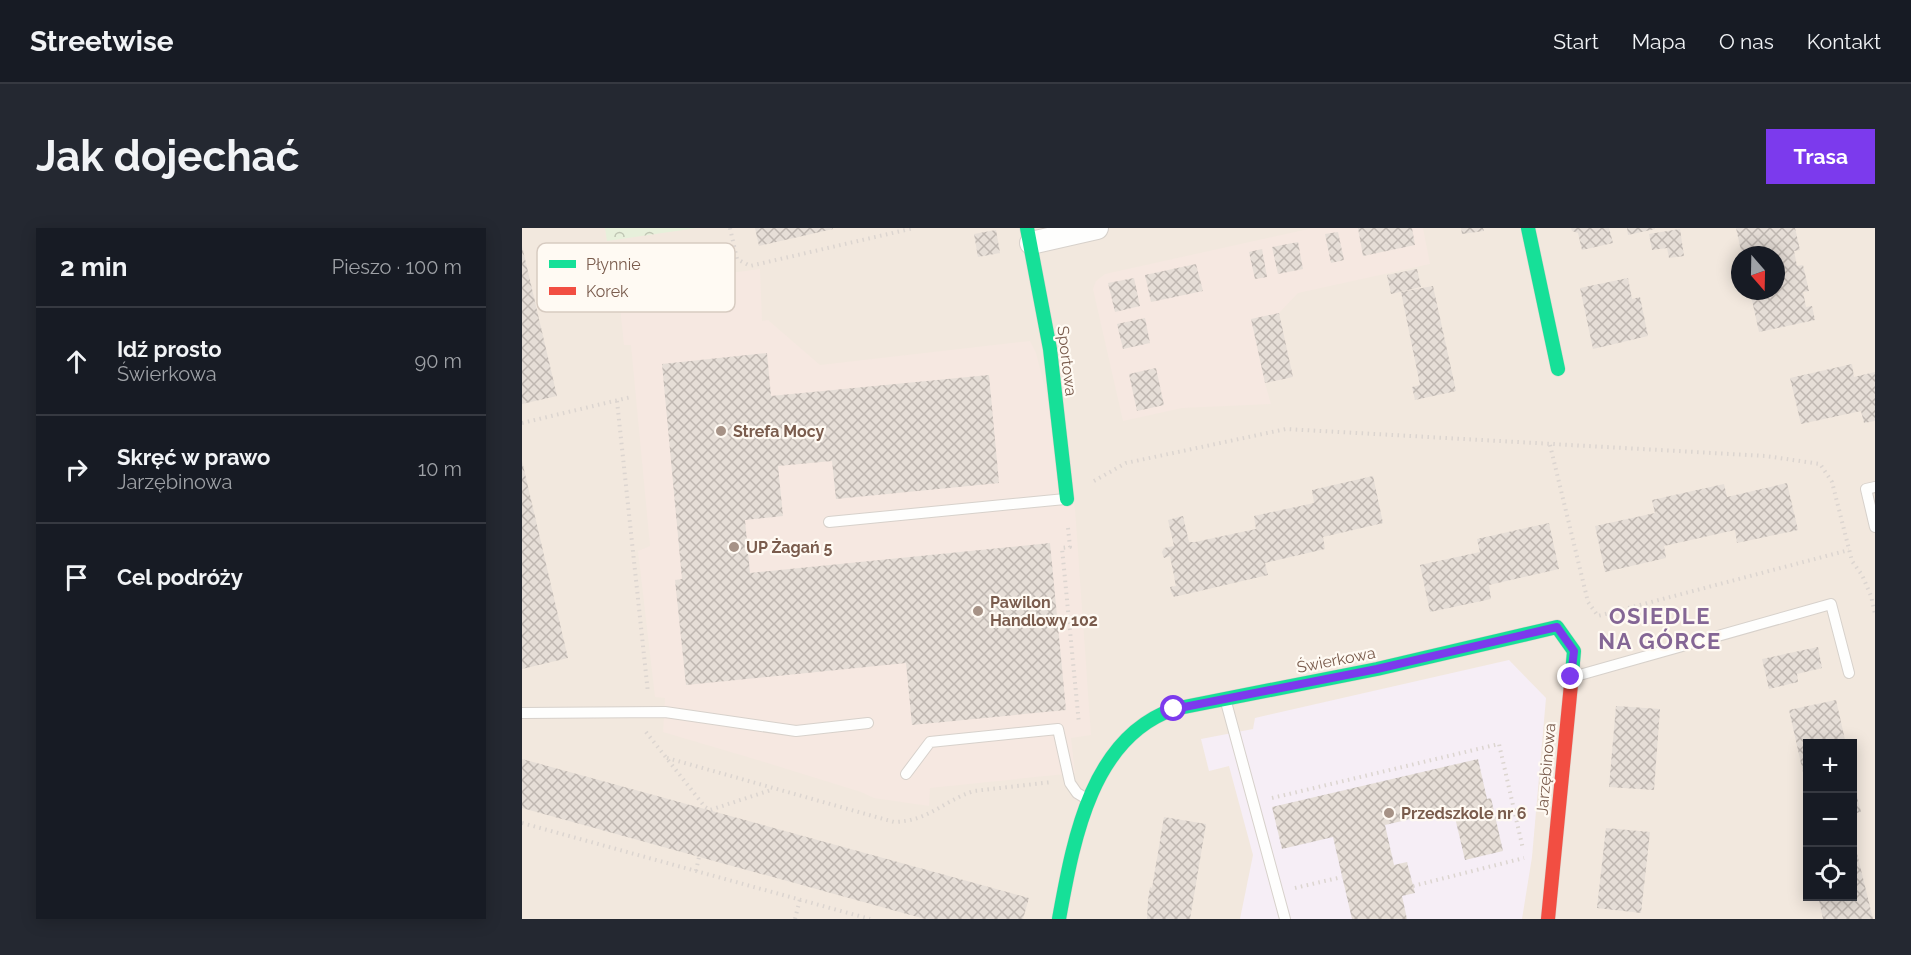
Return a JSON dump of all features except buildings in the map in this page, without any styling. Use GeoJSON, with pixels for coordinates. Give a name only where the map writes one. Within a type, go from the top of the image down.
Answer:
{"type":"FeatureCollection","features":[{"type":"Feature","properties":{"kind":"street"},"geometry":{"type":"LineString","coordinates":[[1029,235],[1097,228]]}},
{"type":"Feature","properties":{"kind":"street"},"geometry":{"type":"LineString","coordinates":[[1528,228],[1558,369]]}},
{"type":"Feature","properties":{"kind":"street","name":"Sportowa"},"geometry":{"type":"LineString","coordinates":[[1029,235],[1050,349],[1067,499]]}},
{"type":"Feature","properties":{"kind":"street","name":"Jarzębinowa"},"geometry":{"type":"LineString","coordinates":[[1548,919],[1574,651],[1557,627]]}},
{"type":"Feature","properties":{"kind":"street","name":"Świerkowa"},"geometry":{"type":"LineString","coordinates":[[1059,919],[1069,858],[1077,832],[1118,747],[1139,726],[1174,709],[1377,669],[1557,627]]}},
{"type":"Feature","properties":{"kind":"lane"},"geometry":{"type":"LineString","coordinates":[[1875,487],[1866,489],[1875,526]]}},
{"type":"Feature","properties":{"kind":"lane"},"geometry":{"type":"LineString","coordinates":[[829,522],[1067,499]]}},
{"type":"Feature","properties":{"kind":"lane"},"geometry":{"type":"LineString","coordinates":[[1571,677],[1830,604],[1849,673]]}},
{"type":"Feature","properties":{"kind":"lane"},"geometry":{"type":"LineString","coordinates":[[1225,699],[1285,919]]}},
{"type":"Feature","properties":{"kind":"lane"},"geometry":{"type":"LineString","coordinates":[[522,713],[665,712],[796,731],[868,723]]}},
{"type":"Feature","properties":{"kind":"lane"},"geometry":{"type":"LineString","coordinates":[[906,774],[930,742],[1058,729],[1072,787],[1090,801]]}},
{"type":"Feature","properties":{"kind":"path"},"geometry":{"type":"LineString","coordinates":[[730,228],[733,243]]}},
{"type":"Feature","properties":{"kind":"path"},"geometry":{"type":"LineString","coordinates":[[735,250],[737,259],[750,266],[915,228]]}},
{"type":"Feature","properties":{"kind":"path"},"geometry":{"type":"LineString","coordinates":[[522,423],[631,398]]}},
{"type":"Feature","properties":{"kind":"path"},"geometry":{"type":"LineString","coordinates":[[616,401],[648,700]]}},
{"type":"Feature","properties":{"kind":"path"},"geometry":{"type":"LineString","coordinates":[[1067,499],[1109,471],[1126,463],[1286,429],[1766,456],[1820,464],[1832,482],[1852,561],[1862,574],[1873,596],[1875,614]]}},
{"type":"Feature","properties":{"kind":"path"},"geometry":{"type":"LineString","coordinates":[[1550,445],[1588,602],[1598,616],[1849,550]]}},
{"type":"Feature","properties":{"kind":"path"},"geometry":{"type":"LineString","coordinates":[[1067,522],[1070,547],[1062,548],[1079,726]]}},
{"type":"Feature","properties":{"kind":"path"},"geometry":{"type":"LineString","coordinates":[[631,712],[705,807],[710,810],[773,789]]}},
{"type":"Feature","properties":{"kind":"path"},"geometry":{"type":"LineString","coordinates":[[1253,802],[1499,744],[1525,858]]}},
{"type":"Feature","properties":{"kind":"path"},"geometry":{"type":"LineString","coordinates":[[667,758],[894,822],[924,816],[974,791],[1069,780]]}},
{"type":"Feature","properties":{"kind":"path"},"geometry":{"type":"LineString","coordinates":[[522,823],[870,919]]}},
{"type":"Feature","properties":{"kind":"path"},"geometry":{"type":"LineString","coordinates":[[696,871],[699,857]]}},
{"type":"Feature","properties":{"kind":"path"},"geometry":{"type":"LineString","coordinates":[[1413,886],[1532,857]]}},
{"type":"Feature","properties":{"kind":"path"},"geometry":{"type":"LineString","coordinates":[[1277,893],[1342,877]]}},
{"type":"Feature","properties":{"kind":"path"},"geometry":{"type":"LineString","coordinates":[[795,919],[800,899]]}},
{"type":"Feature","properties":{"kind":"shaded area"},"geometry":{"type":"Polygon","coordinates":[[[522,228],[1875,228],[1875,919],[522,919],[522,228]]]}},
{"type":"Feature","properties":{"kind":"shaded area"},"geometry":{"type":"Polygon","coordinates":[[[1313,228],[1423,228],[1430,264],[1298,293],[1279,313],[1293,377],[1265,383],[1271,404],[1182,408],[1123,421],[1093,289],[1096,281],[1105,274],[1313,228]]]}},
{"type":"Feature","properties":{"kind":"shaded area"},"geometry":{"type":"Polygon","coordinates":[[[760,269],[762,321],[768,320],[820,365],[1030,341],[1036,353],[1075,509],[1091,735],[1071,738],[1075,773],[930,788],[929,806],[874,798],[861,792],[663,732],[665,698],[655,697],[638,551],[650,546],[631,345],[624,345],[621,312],[735,312],[735,272],[760,269]]]}},
{"type":"Feature","properties":{"kind":"shaded area","name":"Przedszkole nr 6"},"geometry":{"type":"Polygon","coordinates":[[[1509,660],[1546,698],[1532,857],[1522,919],[1240,919],[1253,855],[1229,766],[1209,771],[1201,739],[1253,729],[1255,718],[1509,660]]]}},
{"type":"Feature","properties":{"kind":"green space"},"geometry":{"type":"Polygon","coordinates":[[[605,228],[697,228],[607,241],[605,228]]]}},
{"type":"Feature","properties":{"kind":"traffic: fast"},"geometry":{"type":"LineString","coordinates":[[1027,228],[1050,349],[1067,499]]}},
{"type":"Feature","properties":{"kind":"traffic: fast"},"geometry":{"type":"LineString","coordinates":[[1528,228],[1558,369]]}},
{"type":"Feature","properties":{"kind":"traffic: fast"},"geometry":{"type":"LineString","coordinates":[[1059,919],[1079,827],[1090,796],[1104,768],[1123,743],[1146,723],[1174,709],[1377,669],[1557,627],[1574,651],[1572,674]]}},
{"type":"Feature","properties":{"kind":"traffic: jam"},"geometry":{"type":"LineString","coordinates":[[1548,919],[1572,674]]}},
{"type":"Feature","properties":{"kind":"place","name":"Strefa Mocy"},"geometry":{"type":"Point","coordinates":[721,431]}},
{"type":"Feature","properties":{"kind":"place","name":"UP Żagań 5"},"geometry":{"type":"Point","coordinates":[734,547]}},
{"type":"Feature","properties":{"kind":"place","name":"Pawilon Handlowy 102"},"geometry":{"type":"Point","coordinates":[978,611]}},
{"type":"Feature","properties":{"kind":"place","name":"Przedszkole nr 6"},"geometry":{"type":"Point","coordinates":[1389,813]}},
{"type":"Feature","properties":{"kind":"district","name":"OSIEDLE NA GÓRCE"},"geometry":{"type":"Point","coordinates":[1660,629]}},
{"type":"Feature","properties":{"kind":"route"},"geometry":{"type":"LineString","coordinates":[[1174,709],[1377,669],[1557,627],[1574,651],[1571,677]]}}]}
